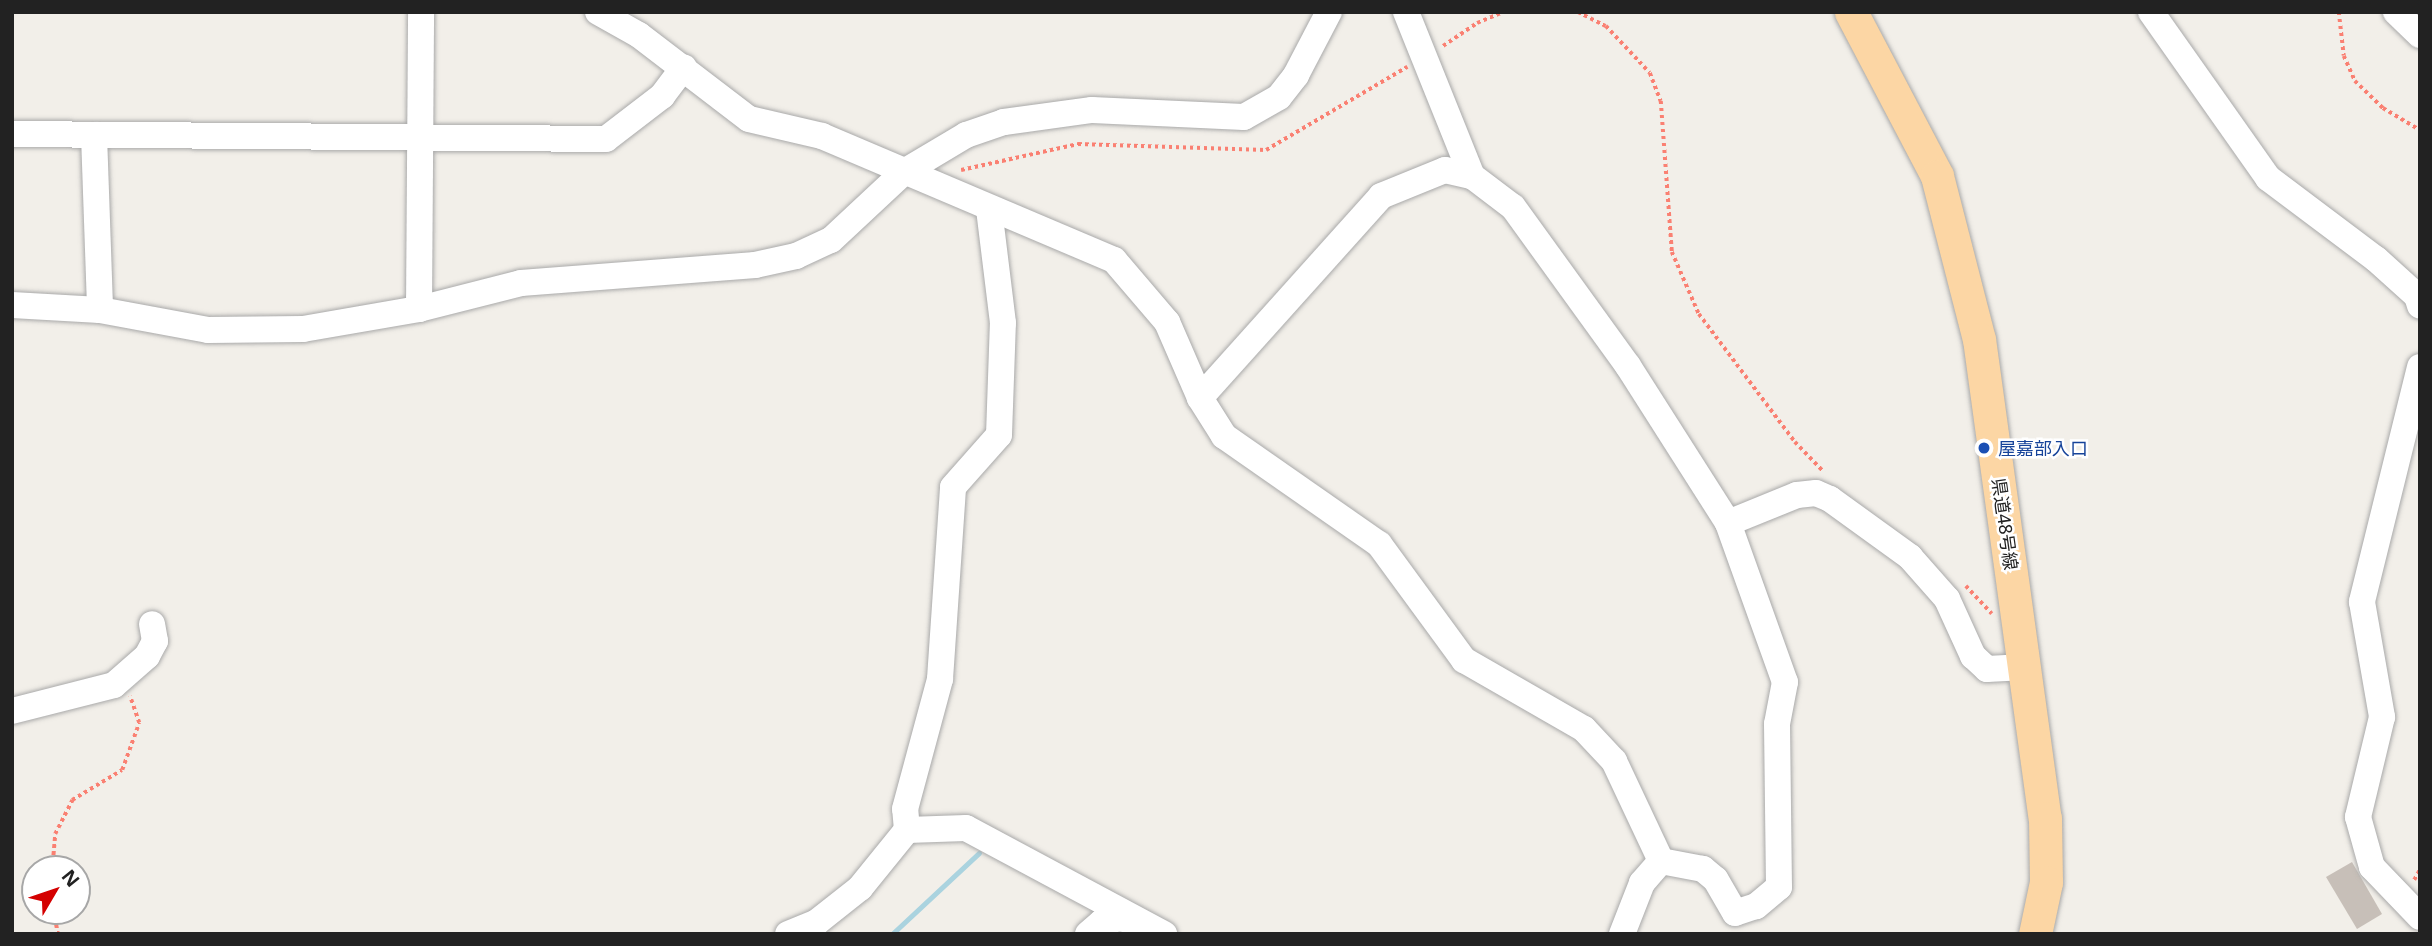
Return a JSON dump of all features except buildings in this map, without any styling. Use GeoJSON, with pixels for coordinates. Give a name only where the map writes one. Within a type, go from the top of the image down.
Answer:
{"type":"FeatureCollection","features":[{"type":"Feature","properties":{"kind":"main road","name":"県道48号線"},"geometry":{"type":"LineString","coordinates":[[1851,12],[1915,127],[1937,176],[1961,256],[1979,339],[2047,842],[2046,882],[2035,934]]}},
{"type":"Feature","properties":{"kind":"street"},"geometry":{"type":"LineString","coordinates":[[419,309],[418,138],[421,12]]}},
{"type":"Feature","properties":{"kind":"street"},"geometry":{"type":"LineString","coordinates":[[598,12],[684,67],[749,119],[822,136],[1114,260],[1167,322],[1200,398],[1224,436],[1379,544],[1464,660],[1584,729],[1614,761],[1661,861]]}},
{"type":"Feature","properties":{"kind":"street"},"geometry":{"type":"LineString","coordinates":[[12,305],[100,310],[208,330],[303,330],[419,309],[521,283],[755,265],[796,256],[831,240],[904,172],[966,135],[1029,118],[1092,110],[1244,117],[1279,97],[1296,75],[1329,12]]}},
{"type":"Feature","properties":{"kind":"street"},"geometry":{"type":"LineString","coordinates":[[1406,12],[1472,176]]}},
{"type":"Feature","properties":{"kind":"street"},"geometry":{"type":"LineString","coordinates":[[2151,12],[2268,178],[2376,259],[2417,296],[2420,306]]}},
{"type":"Feature","properties":{"kind":"street"},"geometry":{"type":"LineString","coordinates":[[2396,12],[2420,35]]}},
{"type":"Feature","properties":{"kind":"street"},"geometry":{"type":"LineString","coordinates":[[12,134],[606,139],[662,96],[684,67]]}},
{"type":"Feature","properties":{"kind":"street"},"geometry":{"type":"LineString","coordinates":[[94,135],[100,310]]}},
{"type":"Feature","properties":{"kind":"street"},"geometry":{"type":"LineString","coordinates":[[1200,398],[1381,196],[1446,170],[1472,176],[1513,207],[1628,366],[1728,523],[1784,682],[1777,724],[1782,875],[1768,898],[1734,913],[1715,879],[1703,869],[1661,861]]}},
{"type":"Feature","properties":{"kind":"street"},"geometry":{"type":"LineString","coordinates":[[788,934],[817,922],[860,888],[907,830],[905,809],[940,679],[953,487],[999,435],[1003,323],[989,209]]}},
{"type":"Feature","properties":{"kind":"street"},"geometry":{"type":"LineString","coordinates":[[2420,367],[2362,602],[2382,718],[2358,817],[2372,867],[2420,917]]}},
{"type":"Feature","properties":{"kind":"street"},"geometry":{"type":"LineString","coordinates":[[1728,523],[1797,495],[1816,494],[1830,499],[1910,557],[1947,599],[1980,662],[1987,668],[2006,670],[2025,667]]}},
{"type":"Feature","properties":{"kind":"street"},"geometry":{"type":"LineString","coordinates":[[12,710],[114,685],[147,656],[155,641],[152,624]]}},
{"type":"Feature","properties":{"kind":"street"},"geometry":{"type":"LineString","coordinates":[[907,830],[966,828],[1158,931]]}},
{"type":"Feature","properties":{"kind":"street"},"geometry":{"type":"LineString","coordinates":[[1622,934],[1642,883],[1661,861]]}},
{"type":"Feature","properties":{"kind":"street"},"geometry":{"type":"LineString","coordinates":[[1088,934],[1102,922],[1121,918],[1158,931]]}},
{"type":"Feature","properties":{"kind":"path"},"geometry":{"type":"LineString","coordinates":[[1578,12],[1606,26],[1650,73],[1661,101],[1672,252],[1699,314],[1795,442],[1826,473]]}},
{"type":"Feature","properties":{"kind":"path"},"geometry":{"type":"LineString","coordinates":[[2339,12],[2344,56],[2355,81],[2383,108],[2420,130]]}},
{"type":"Feature","properties":{"kind":"path"},"geometry":{"type":"LineString","coordinates":[[1965,585],[1993,616]]}},
{"type":"Feature","properties":{"kind":"path"},"geometry":{"type":"LineString","coordinates":[[53,855],[55,834],[72,800],[122,770],[133,745],[139,723],[133,699],[114,685]]}},
{"type":"Feature","properties":{"kind":"waterway"},"geometry":{"type":"LineString","coordinates":[[892,934],[979,853]]}},
{"type":"Feature","properties":{"kind":"place","name":"屋嘉部入口"},"geometry":{"type":"Point","coordinates":[1984,448]}}]}
